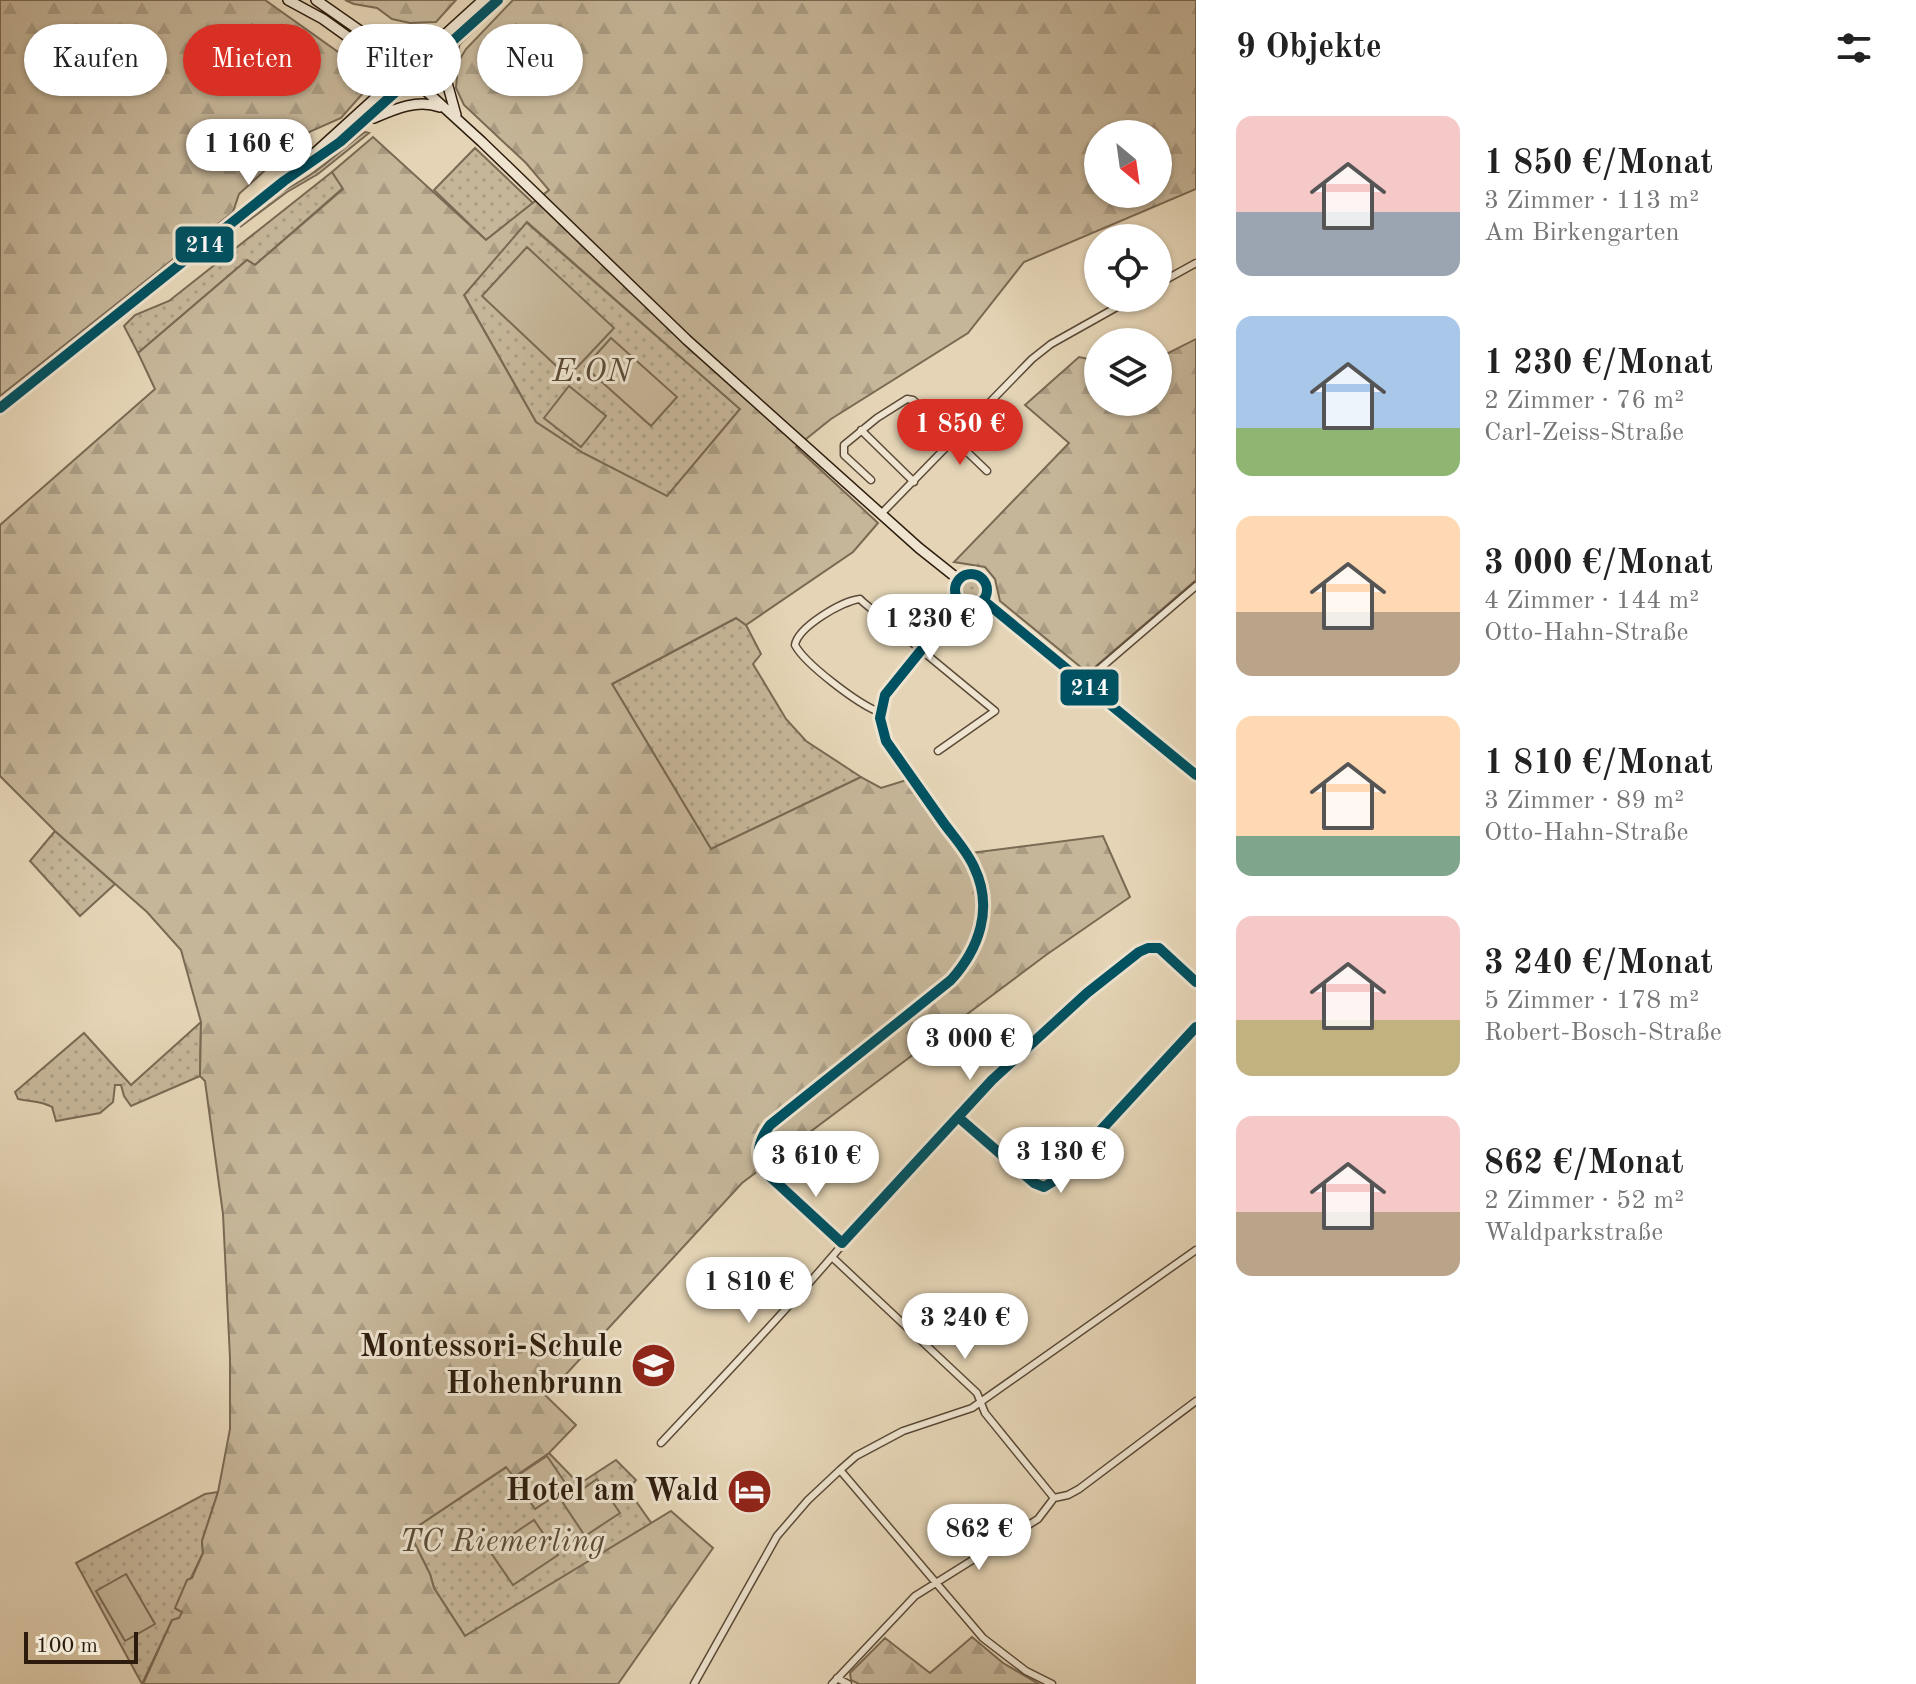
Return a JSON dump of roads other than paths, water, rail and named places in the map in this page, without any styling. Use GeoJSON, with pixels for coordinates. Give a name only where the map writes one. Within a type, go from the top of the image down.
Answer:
{"type":"FeatureCollection","features":[{"type":"Feature","properties":{"kind":"main road"},"geometry":{"type":"LineString","coordinates":[[288,0],[337,29]]}},
{"type":"Feature","properties":{"kind":"main road"},"geometry":{"type":"LineString","coordinates":[[316,0],[350,24]]}},
{"type":"Feature","properties":{"kind":"main road"},"geometry":{"type":"LineString","coordinates":[[458,24],[483,0]]}},
{"type":"Feature","properties":{"kind":"main road"},"geometry":{"type":"LineString","coordinates":[[461,36],[498,0]]}},
{"type":"Feature","properties":{"kind":"main road"},"geometry":{"type":"LineString","coordinates":[[0,408],[284,181],[377,96]]}},
{"type":"Feature","properties":{"kind":"main road"},"geometry":{"type":"LineString","coordinates":[[284,181],[310,166],[394,96]]}},
{"type":"Feature","properties":{"kind":"main road"},"geometry":{"type":"LineString","coordinates":[[432,96],[687,340],[958,579]]}},
{"type":"Feature","properties":{"kind":"main road"},"geometry":{"type":"LineString","coordinates":[[449,96],[458,120]]}},
{"type":"Feature","properties":{"kind":"main road"},"geometry":{"type":"LineString","coordinates":[[363,123],[407,105],[425,103],[448,111]]}},
{"type":"Feature","properties":{"kind":"main road"},"geometry":{"type":"LineString","coordinates":[[969,574],[981,577],[987,588],[983,600],[972,606],[960,602],[955,594],[958,579],[969,574]]}},
{"type":"Feature","properties":{"kind":"main road"},"geometry":{"type":"LineString","coordinates":[[983,600],[1196,775]]}},
{"type":"Feature","properties":{"kind":"street"},"geometry":{"type":"LineString","coordinates":[[1172,276],[1196,263]]}},
{"type":"Feature","properties":{"kind":"street"},"geometry":{"type":"LineString","coordinates":[[881,514],[1032,359],[1051,344],[1108,312]]}},
{"type":"Feature","properties":{"kind":"street"},"geometry":{"type":"LineString","coordinates":[[871,480],[848,460],[843,451],[844,445],[907,399],[913,400],[987,471]]}},
{"type":"Feature","properties":{"kind":"street"},"geometry":{"type":"LineString","coordinates":[[861,430],[914,482]]}},
{"type":"Feature","properties":{"kind":"street"},"geometry":{"type":"LineString","coordinates":[[1083,683],[1196,586]]}},
{"type":"Feature","properties":{"kind":"street"},"geometry":{"type":"LineString","coordinates":[[879,712],[860,704],[802,656],[795,645],[799,634],[839,606],[860,599],[995,711],[938,751]]}},
{"type":"Feature","properties":{"kind":"street"},"geometry":{"type":"LineString","coordinates":[[842,1243],[765,1172],[758,1158],[759,1141],[770,1125],[961,970],[975,951],[984,918],[981,884],[974,866],[886,741],[879,712],[891,686],[960,602]]}},
{"type":"Feature","properties":{"kind":"street"},"geometry":{"type":"LineString","coordinates":[[661,1443],[992,1080],[1051,1024],[1139,952],[1148,948],[1159,948],[1196,982]]}},
{"type":"Feature","properties":{"kind":"street"},"geometry":{"type":"LineString","coordinates":[[958,1117],[1034,1183],[1044,1187],[1054,1181],[1196,1027]]}},
{"type":"Feature","properties":{"kind":"street"},"geometry":{"type":"LineString","coordinates":[[694,1684],[777,1536],[808,1500],[856,1456],[888,1438],[980,1403],[1196,1250]]}},
{"type":"Feature","properties":{"kind":"street"},"geometry":{"type":"LineString","coordinates":[[832,1257],[977,1393],[985,1413],[1054,1498]]}},
{"type":"Feature","properties":{"kind":"street"},"geometry":{"type":"LineString","coordinates":[[835,1681],[915,1596],[1038,1519],[1054,1498],[1079,1489],[1195,1403]]}},
{"type":"Feature","properties":{"kind":"street"},"geometry":{"type":"LineString","coordinates":[[840,1470],[983,1638],[1026,1671],[1052,1684]]}},
{"type":"Feature","properties":{"kind":"street"},"geometry":{"type":"LineString","coordinates":[[835,1681],[848,1684]]}},
{"type":"Feature","properties":{"kind":"place","name":"Montessori-Schule Hohenbrunn"},"geometry":{"type":"Point","coordinates":[654,1366]}},
{"type":"Feature","properties":{"kind":"place","name":"Hotel am Wald"},"geometry":{"type":"Point","coordinates":[750,1492]}},
{"type":"Feature","properties":{"kind":"park label","name":"E.ON"},"geometry":{"type":"Point","coordinates":[592,373]}},
{"type":"Feature","properties":{"kind":"park label","name":"TC Riemerling"},"geometry":{"type":"Point","coordinates":[502,1543]}}]}
